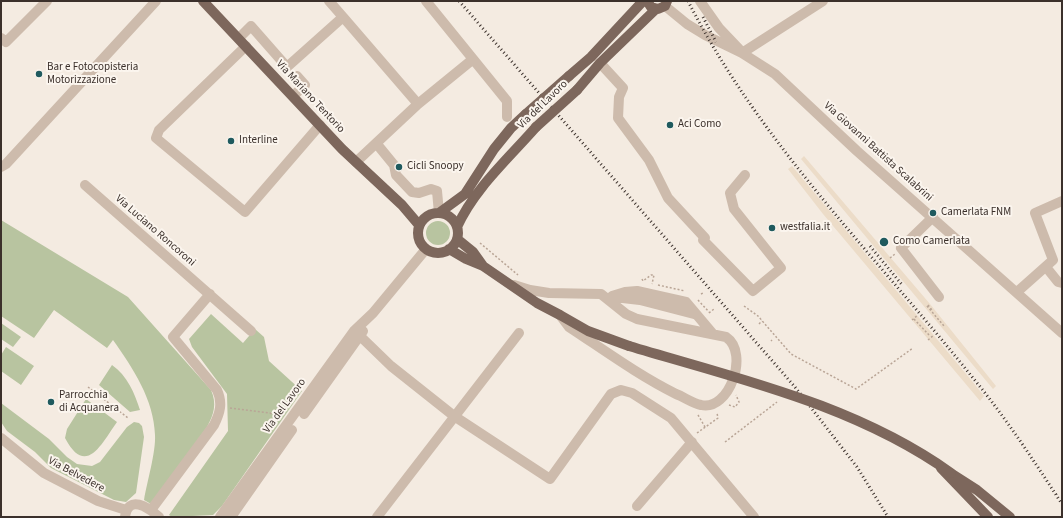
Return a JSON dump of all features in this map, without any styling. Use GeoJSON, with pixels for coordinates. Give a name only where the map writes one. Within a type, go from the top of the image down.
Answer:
{"type":"FeatureCollection","features":[{"type":"Feature","properties":{"kind":"main road","name":"Via Mariano Tentorio"},"geometry":{"type":"LineString","coordinates":[[203,1],[320,125],[420,225]]}},
{"type":"Feature","properties":{"kind":"main road","name":"Via del Lavoro"},"geometry":{"type":"LineString","coordinates":[[439,213],[464,195],[494,150],[511,128],[591,57],[642,1]]}},
{"type":"Feature","properties":{"kind":"main road"},"geometry":{"type":"LineString","coordinates":[[647,1],[649,5],[663,5]]}},
{"type":"Feature","properties":{"kind":"main road","name":"Via del Lavoro"},"geometry":{"type":"LineString","coordinates":[[457,227],[463,214],[476,194],[536,127],[577,90],[600,63],[663,5]]}},
{"type":"Feature","properties":{"kind":"main road"},"geometry":{"type":"LineString","coordinates":[[402,206],[427,216],[439,213],[450,217],[457,227],[457,239],[449,249],[438,253],[426,249],[419,238],[420,225],[427,216]]}},
{"type":"Feature","properties":{"kind":"main road"},"geometry":{"type":"LineString","coordinates":[[457,239],[473,252],[483,266]]}},
{"type":"Feature","properties":{"kind":"main road"},"geometry":{"type":"LineString","coordinates":[[449,249],[466,259],[483,266],[537,303],[588,332],[824,406],[883,432],[934,461],[951,473],[995,513]]}},
{"type":"Feature","properties":{"kind":"main road"},"geometry":{"type":"LineString","coordinates":[[934,461],[995,513],[1010,517]]}},
{"type":"Feature","properties":{"kind":"street"},"geometry":{"type":"LineString","coordinates":[[1,38],[6,42],[46,1]]}},
{"type":"Feature","properties":{"kind":"street"},"geometry":{"type":"LineString","coordinates":[[1,166],[6,164],[156,1]]}},
{"type":"Feature","properties":{"kind":"street"},"geometry":{"type":"LineString","coordinates":[[329,1],[418,104]]}},
{"type":"Feature","properties":{"kind":"street"},"geometry":{"type":"LineString","coordinates":[[426,1],[472,60],[507,101],[507,117]]}},
{"type":"Feature","properties":{"kind":"street"},"geometry":{"type":"LineString","coordinates":[[700,1],[719,28],[742,53],[823,1]]}},
{"type":"Feature","properties":{"kind":"street","name":"Via Giovanni Battista Scalabrini"},"geometry":{"type":"LineString","coordinates":[[663,5],[687,24],[705,35],[742,53],[774,74],[857,151],[1062,333]]}},
{"type":"Feature","properties":{"kind":"street"},"geometry":{"type":"LineString","coordinates":[[239,38],[251,26],[288,67],[343,17]]}},
{"type":"Feature","properties":{"kind":"street"},"geometry":{"type":"LineString","coordinates":[[246,46],[159,130],[156,138],[245,212],[320,125]]}},
{"type":"Feature","properties":{"kind":"street"},"geometry":{"type":"LineString","coordinates":[[356,162],[418,104],[472,60]]}},
{"type":"Feature","properties":{"kind":"street"},"geometry":{"type":"LineString","coordinates":[[600,63],[623,88],[619,97],[618,118],[649,160],[668,198],[705,238],[703,240],[753,291],[781,268],[734,209],[730,193],[745,175]]}},
{"type":"Feature","properties":{"kind":"street"},"geometry":{"type":"LineString","coordinates":[[293,96],[305,85],[297,76]]}},
{"type":"Feature","properties":{"kind":"street"},"geometry":{"type":"LineString","coordinates":[[376,144],[394,165],[396,175],[412,192],[419,193],[432,189],[437,191],[439,213]]}},
{"type":"Feature","properties":{"kind":"street","name":"Via Luciano Roncoroni"},"geometry":{"type":"LineString","coordinates":[[85,185],[251,331]]}},
{"type":"Feature","properties":{"kind":"street"},"geometry":{"type":"LineString","coordinates":[[1017,292],[1053,260],[1035,213],[1062,201]]}},
{"type":"Feature","properties":{"kind":"street"},"geometry":{"type":"LineString","coordinates":[[933,217],[901,248],[939,297]]}},
{"type":"Feature","properties":{"kind":"street","name":"Via del Lavoro"},"geometry":{"type":"LineString","coordinates":[[220,517],[354,331],[373,313],[426,249]]}},
{"type":"Feature","properties":{"kind":"street"},"geometry":{"type":"LineString","coordinates":[[1046,267],[1058,282],[1062,283]]}},
{"type":"Feature","properties":{"kind":"street"},"geometry":{"type":"LineString","coordinates":[[509,283],[530,290],[601,294],[640,300],[694,314],[713,334]]}},
{"type":"Feature","properties":{"kind":"street"},"geometry":{"type":"LineString","coordinates":[[126,514],[131,505],[138,504],[156,515],[214,426],[220,407],[220,398],[217,390],[173,337],[210,294]]}},
{"type":"Feature","properties":{"kind":"street"},"geometry":{"type":"LineString","coordinates":[[560,315],[569,327],[648,380],[698,405],[708,407],[717,403],[724,396],[733,379],[737,359],[735,346],[731,341],[713,334],[664,326],[637,319],[626,314],[601,294]]}},
{"type":"Feature","properties":{"kind":"street","name":"Via del Lavoro"},"geometry":{"type":"LineString","coordinates":[[231,517],[360,336],[373,313]]}},
{"type":"Feature","properties":{"kind":"street"},"geometry":{"type":"LineString","coordinates":[[377,517],[519,333]]}},
{"type":"Feature","properties":{"kind":"street"},"geometry":{"type":"LineString","coordinates":[[360,336],[391,366],[454,416],[550,479],[610,394],[621,390],[640,396],[671,418],[694,438],[754,517]]}},
{"type":"Feature","properties":{"kind":"street","name":"Via Belvedere"},"geometry":{"type":"LineString","coordinates":[[1,438],[44,473],[126,514]]}},
{"type":"Feature","properties":{"kind":"street"},"geometry":{"type":"LineString","coordinates":[[637,506],[694,438]]}},
{"type":"Feature","properties":{"kind":"path"},"geometry":{"type":"LineString","coordinates":[[642,279],[643,281],[651,275],[654,275],[652,284]]}},
{"type":"Feature","properties":{"kind":"path"},"geometry":{"type":"LineString","coordinates":[[744,306],[762,321],[791,354],[856,389],[913,348]]}},
{"type":"Feature","properties":{"kind":"path"},"geometry":{"type":"LineString","coordinates":[[942,322],[928,306],[946,328]]}},
{"type":"Feature","properties":{"kind":"path"},"geometry":{"type":"LineString","coordinates":[[709,313],[714,309]]}},
{"type":"Feature","properties":{"kind":"path"},"geometry":{"type":"LineString","coordinates":[[918,316],[913,320],[928,335]]}},
{"type":"Feature","properties":{"kind":"path"},"geometry":{"type":"LineString","coordinates":[[759,324],[762,321]]}},
{"type":"Feature","properties":{"kind":"path"},"geometry":{"type":"LineString","coordinates":[[928,340],[932,339],[934,335]]}},
{"type":"Feature","properties":{"kind":"path"},"geometry":{"type":"LineString","coordinates":[[88,387],[128,418]]}},
{"type":"Feature","properties":{"kind":"path"},"geometry":{"type":"LineString","coordinates":[[727,404],[735,407],[739,402],[733,391]]}},
{"type":"Feature","properties":{"kind":"path"},"geometry":{"type":"LineString","coordinates":[[725,442],[777,402]]}},
{"type":"Feature","properties":{"kind":"path"},"geometry":{"type":"LineString","coordinates":[[220,407],[270,413],[282,420]]}},
{"type":"Feature","properties":{"kind":"path"},"geometry":{"type":"LineString","coordinates":[[694,438],[705,427],[718,418],[717,413],[722,409]]}},
{"type":"Feature","properties":{"kind":"green space"},"geometry":{"type":"Polygon","coordinates":[[[1,220],[128,297],[211,390],[214,400],[214,409],[207,427],[151,504],[144,500],[153,458],[155,442],[154,422],[147,397],[135,373],[113,340],[107,348],[54,310],[34,338],[1,316],[1,220]]]}},
{"type":"Feature","properties":{"kind":"green space"},"geometry":{"type":"Polygon","coordinates":[[[438,221],[447,224],[450,233],[447,242],[438,245],[429,242],[426,233],[429,224],[438,221]]]}},
{"type":"Feature","properties":{"kind":"green space"},"geometry":{"type":"Polygon","coordinates":[[[211,314],[243,343],[255,329],[264,337],[269,361],[302,391],[222,506],[213,515],[172,517],[169,515],[228,431],[227,394],[192,347],[189,339],[211,314]]]}},
{"type":"Feature","properties":{"kind":"green space"},"geometry":{"type":"Polygon","coordinates":[[[1,323],[21,337],[13,347],[1,339],[1,323]]]}},
{"type":"Feature","properties":{"kind":"green space"},"geometry":{"type":"Polygon","coordinates":[[[6,347],[34,366],[21,385],[1,371],[1,355],[6,347]]]}},
{"type":"Feature","properties":{"kind":"green space"},"geometry":{"type":"Polygon","coordinates":[[[112,365],[126,379],[133,391],[140,410],[130,412],[99,385],[112,365]]]}},
{"type":"Feature","properties":{"kind":"green space"},"geometry":{"type":"Polygon","coordinates":[[[86,399],[117,422],[99,447],[87,456],[80,455],[73,450],[65,438],[67,429],[86,399]]]}},
{"type":"Feature","properties":{"kind":"green space"},"geometry":{"type":"Polygon","coordinates":[[[1,403],[49,439],[67,457],[77,464],[92,466],[100,462],[127,427],[134,422],[139,423],[142,426],[144,437],[136,493],[126,502],[114,500],[51,468],[35,452],[7,431],[1,422],[1,403]]]}},
{"type":"Feature","properties":{"kind":"shaded area"},"geometry":{"type":"Polygon","coordinates":[[[804,156],[930,304],[996,386],[993,389],[801,159],[804,156]]]}},
{"type":"Feature","properties":{"kind":"shaded area"},"geometry":{"type":"Polygon","coordinates":[[[792,166],[984,396],[980,401],[823,214],[788,169],[792,166]]]}},
{"type":"Feature","properties":{"kind":"railway"},"geometry":{"type":"LineString","coordinates":[[459,1],[795,387],[857,467],[888,517]]}},
{"type":"Feature","properties":{"kind":"railway"},"geometry":{"type":"LineString","coordinates":[[688,1],[717,53],[749,103],[821,197],[936,332],[985,393],[1062,504]]}},
{"type":"Feature","properties":{"kind":"railway"},"geometry":{"type":"LineString","coordinates":[[703,17],[716,42]]}},
{"type":"Feature","properties":{"kind":"railway"},"geometry":{"type":"LineString","coordinates":[[870,246],[903,286]]}},
{"type":"Feature","properties":{"kind":"place","name":"Bar e Fotocopisteria Motorizzazione"},"geometry":{"type":"Point","coordinates":[39,74]}},
{"type":"Feature","properties":{"kind":"place","name":"Aci Como"},"geometry":{"type":"Point","coordinates":[670,125]}},
{"type":"Feature","properties":{"kind":"place","name":"Interline"},"geometry":{"type":"Point","coordinates":[231,141]}},
{"type":"Feature","properties":{"kind":"place","name":"Cicli Snoopy"},"geometry":{"type":"Point","coordinates":[399,167]}},
{"type":"Feature","properties":{"kind":"place","name":"Camerlata FNM"},"geometry":{"type":"Point","coordinates":[933,213]}},
{"type":"Feature","properties":{"kind":"place","name":"westfalia.it"},"geometry":{"type":"Point","coordinates":[772,228]}},
{"type":"Feature","properties":{"kind":"place","name":"Como Camerlata"},"geometry":{"type":"Point","coordinates":[884,242]}},
{"type":"Feature","properties":{"kind":"place","name":"Parrocchia di Acquanera"},"geometry":{"type":"Point","coordinates":[51,402]}}]}
